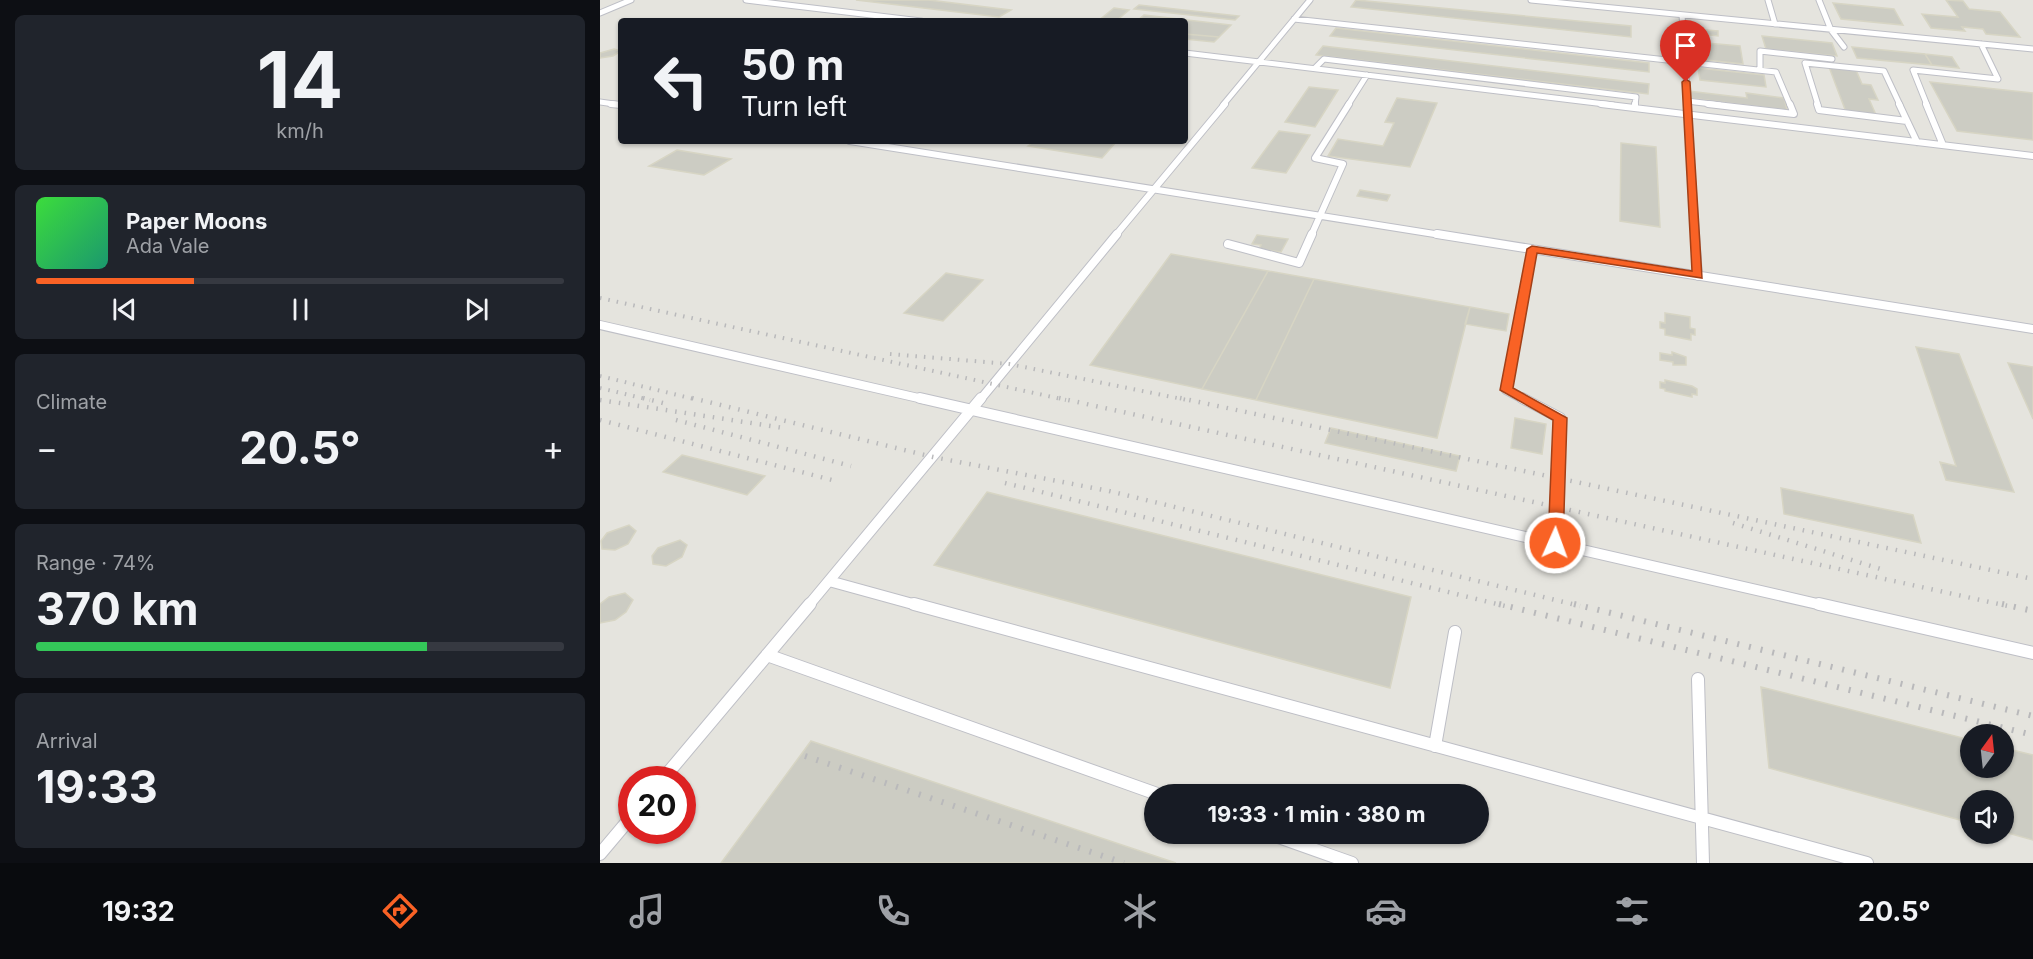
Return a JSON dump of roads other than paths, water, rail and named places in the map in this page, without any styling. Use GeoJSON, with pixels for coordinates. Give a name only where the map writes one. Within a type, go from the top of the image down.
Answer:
{"type":"FeatureCollection","features":[{"type":"Feature","properties":{"kind":"lane"},"geometry":{"type":"LineString","coordinates":[[600,13],[631,0]]}},
{"type":"Feature","properties":{"kind":"lane"},"geometry":{"type":"LineString","coordinates":[[746,0],[896,18]]}},
{"type":"Feature","properties":{"kind":"lane"},"geometry":{"type":"LineString","coordinates":[[674,766],[830,581],[1310,0]]}},
{"type":"Feature","properties":{"kind":"lane"},"geometry":{"type":"LineString","coordinates":[[1531,0],[2033,49]]}},
{"type":"Feature","properties":{"kind":"lane"},"geometry":{"type":"LineString","coordinates":[[1768,0],[1775,24]]}},
{"type":"Feature","properties":{"kind":"lane"},"geometry":{"type":"LineString","coordinates":[[1819,0],[1831,30],[1844,47]]}},
{"type":"Feature","properties":{"kind":"lane"},"geometry":{"type":"LineString","coordinates":[[1682,15],[1698,276]]}},
{"type":"Feature","properties":{"kind":"lane"},"geometry":{"type":"LineString","coordinates":[[1294,20],[1776,72],[1794,114],[1687,101]]}},
{"type":"Feature","properties":{"kind":"lane"},"geometry":{"type":"LineString","coordinates":[[1943,146],[1913,70],[1998,79],[1981,44]]}},
{"type":"Feature","properties":{"kind":"lane"},"geometry":{"type":"LineString","coordinates":[[1760,70],[1760,51],[1832,59]]}},
{"type":"Feature","properties":{"kind":"lane"},"geometry":{"type":"LineString","coordinates":[[1188,52],[2033,156]]}},
{"type":"Feature","properties":{"kind":"lane"},"geometry":{"type":"LineString","coordinates":[[1315,68],[1324,59],[1636,97],[1635,108]]}},
{"type":"Feature","properties":{"kind":"lane"},"geometry":{"type":"LineString","coordinates":[[1907,121],[1819,110],[1805,63],[1884,71],[1917,142]]}},
{"type":"Feature","properties":{"kind":"lane"},"geometry":{"type":"LineString","coordinates":[[1228,244],[1299,263],[1343,164],[1315,158],[1367,75]]}},
{"type":"Feature","properties":{"kind":"lane"},"geometry":{"type":"LineString","coordinates":[[600,102],[618,105]]}},
{"type":"Feature","properties":{"kind":"lane"},"geometry":{"type":"LineString","coordinates":[[869,144],[2033,329]]}},
{"type":"Feature","properties":{"kind":"lane"},"geometry":{"type":"LineString","coordinates":[[1532,249],[1506,390],[1560,418],[1555,543]]}},
{"type":"Feature","properties":{"kind":"lane"},"geometry":{"type":"LineString","coordinates":[[600,325],[2033,653]]}},
{"type":"Feature","properties":{"kind":"lane"},"geometry":{"type":"LineString","coordinates":[[830,581],[1867,863]]}},
{"type":"Feature","properties":{"kind":"lane"},"geometry":{"type":"LineString","coordinates":[[1435,746],[1455,632]]}},
{"type":"Feature","properties":{"kind":"lane"},"geometry":{"type":"LineString","coordinates":[[767,655],[1144,789]]}},
{"type":"Feature","properties":{"kind":"lane"},"geometry":{"type":"LineString","coordinates":[[1698,678],[1703,819],[1702,863]]}},
{"type":"Feature","properties":{"kind":"lane"},"geometry":{"type":"LineString","coordinates":[[600,854],[618,833]]}},
{"type":"Feature","properties":{"kind":"lane"},"geometry":{"type":"LineString","coordinates":[[1298,844],[1352,863]]}},
{"type":"Feature","properties":{"kind":"railway"},"geometry":{"type":"LineString","coordinates":[[600,298],[1066,400]]}},
{"type":"Feature","properties":{"kind":"railway"},"geometry":{"type":"LineString","coordinates":[[890,354],[1009,364],[1187,400]]}},
{"type":"Feature","properties":{"kind":"railway"},"geometry":{"type":"LineString","coordinates":[[600,376],[698,400]]}},
{"type":"Feature","properties":{"kind":"railway"},"geometry":{"type":"LineString","coordinates":[[600,388],[650,400]]}},
{"type":"Feature","properties":{"kind":"railway"},"geometry":{"type":"LineString","coordinates":[[643,398],[667,404]]}},
{"type":"Feature","properties":{"kind":"railway"},"geometry":{"type":"LineString","coordinates":[[692,398],[933,457],[1109,491],[1580,606]]}},
{"type":"Feature","properties":{"kind":"railway"},"geometry":{"type":"LineString","coordinates":[[1059,398],[2008,606]]}},
{"type":"Feature","properties":{"kind":"railway"},"geometry":{"type":"LineString","coordinates":[[1180,398],[2033,579]]}},
{"type":"Feature","properties":{"kind":"railway"},"geometry":{"type":"LineString","coordinates":[[600,400],[784,428]]}},
{"type":"Feature","properties":{"kind":"railway"},"geometry":{"type":"LineString","coordinates":[[600,420],[836,481]]}},
{"type":"Feature","properties":{"kind":"railway"},"geometry":{"type":"LineString","coordinates":[[676,420],[851,466]]}},
{"type":"Feature","properties":{"kind":"railway"},"geometry":{"type":"LineString","coordinates":[[1005,483],[1505,606]]}},
{"type":"Feature","properties":{"kind":"railway"},"geometry":{"type":"LineString","coordinates":[[1733,523],[1887,571]]}},
{"type":"Feature","properties":{"kind":"railway"},"geometry":{"type":"LineString","coordinates":[[1499,604],[2033,735]]}},
{"type":"Feature","properties":{"kind":"railway"},"geometry":{"type":"LineString","coordinates":[[1574,604],[2033,716]]}},
{"type":"Feature","properties":{"kind":"railway"},"geometry":{"type":"LineString","coordinates":[[2002,604],[2033,611]]}},
{"type":"Feature","properties":{"kind":"railway"},"geometry":{"type":"LineString","coordinates":[[805,756],[1124,863]]}}]}
